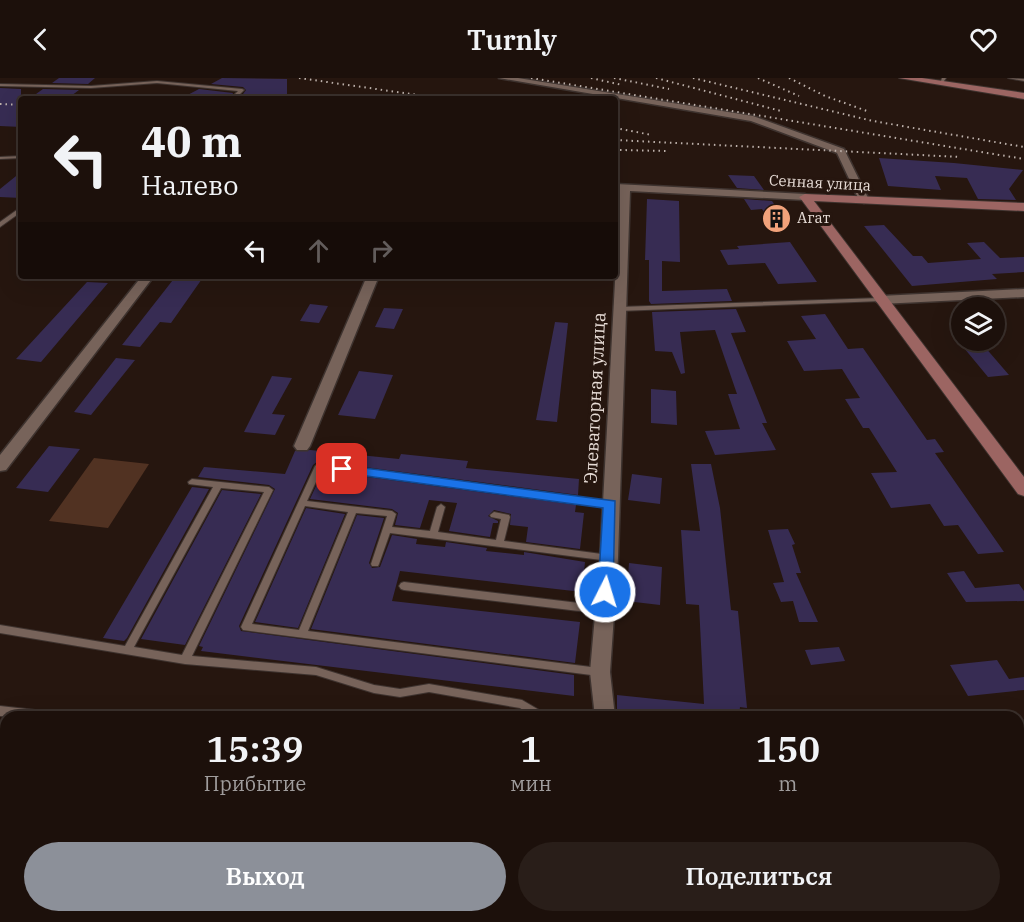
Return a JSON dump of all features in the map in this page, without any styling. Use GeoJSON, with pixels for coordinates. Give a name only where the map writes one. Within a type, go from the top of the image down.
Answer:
{"type":"FeatureCollection","features":[{"type":"Feature","properties":{"kind":"street"},"geometry":{"type":"LineString","coordinates":[[503,78],[613,96]]}},
{"type":"Feature","properties":{"kind":"street"},"geometry":{"type":"LineString","coordinates":[[904,78],[942,81],[1024,96]]}},
{"type":"Feature","properties":{"kind":"street"},"geometry":{"type":"LineString","coordinates":[[618,97],[753,119],[841,151],[864,200]]}},
{"type":"Feature","properties":{"kind":"street","name":"Сенная улица"},"geometry":{"type":"LineString","coordinates":[[620,188],[1024,207]]}},
{"type":"Feature","properties":{"kind":"street","name":"Элеваторная улица"},"geometry":{"type":"LineString","coordinates":[[604,711],[600,672],[609,558],[619,309],[620,188]]}},
{"type":"Feature","properties":{"kind":"street"},"geometry":{"type":"LineString","coordinates":[[805,197],[1024,490]]}},
{"type":"Feature","properties":{"kind":"street"},"geometry":{"type":"LineString","coordinates":[[0,466],[146,279]]}},
{"type":"Feature","properties":{"kind":"street"},"geometry":{"type":"LineString","coordinates":[[302,446],[372,279]]}},
{"type":"Feature","properties":{"kind":"street"},"geometry":{"type":"LineString","coordinates":[[880,300],[1024,293]]}},
{"type":"Feature","properties":{"kind":"lane"},"geometry":{"type":"LineString","coordinates":[[1010,78],[1024,80]]}},
{"type":"Feature","properties":{"kind":"lane"},"geometry":{"type":"LineString","coordinates":[[0,85],[91,87],[157,82],[242,90],[235,96]]}},
{"type":"Feature","properties":{"kind":"lane"},"geometry":{"type":"LineString","coordinates":[[0,158],[18,158]]}},
{"type":"Feature","properties":{"kind":"lane"},"geometry":{"type":"LineString","coordinates":[[0,225],[18,211]]}},
{"type":"Feature","properties":{"kind":"lane"},"geometry":{"type":"LineString","coordinates":[[619,309],[880,300]]}},
{"type":"Feature","properties":{"kind":"lane"},"geometry":{"type":"LineString","coordinates":[[600,672],[246,627],[319,466],[610,504]]}},
{"type":"Feature","properties":{"kind":"lane"},"geometry":{"type":"LineString","coordinates":[[184,660],[269,490],[192,482]]}},
{"type":"Feature","properties":{"kind":"lane"},"geometry":{"type":"LineString","coordinates":[[128,650],[218,485]]}},
{"type":"Feature","properties":{"kind":"lane"},"geometry":{"type":"LineString","coordinates":[[303,503],[392,514],[375,564]]}},
{"type":"Feature","properties":{"kind":"lane"},"geometry":{"type":"LineString","coordinates":[[433,535],[441,507]]}},
{"type":"Feature","properties":{"kind":"lane"},"geometry":{"type":"LineString","coordinates":[[302,634],[353,509]]}},
{"type":"Feature","properties":{"kind":"lane"},"geometry":{"type":"LineString","coordinates":[[494,515],[506,517],[499,543]]}},
{"type":"Feature","properties":{"kind":"lane"},"geometry":{"type":"LineString","coordinates":[[387,530],[609,558]]}},
{"type":"Feature","properties":{"kind":"lane"},"geometry":{"type":"LineString","coordinates":[[404,586],[604,610]]}},
{"type":"Feature","properties":{"kind":"lane"},"geometry":{"type":"LineString","coordinates":[[0,629],[184,660],[316,671],[374,689],[400,693],[429,688],[522,704],[533,711]]}},
{"type":"Feature","properties":{"kind":"shaded area"},"geometry":{"type":"Polygon","coordinates":[[[94,458],[149,464],[108,528],[49,521],[94,458]]]}},
{"type":"Feature","properties":{"kind":"building"},"geometry":{"type":"Polygon","coordinates":[[[59,78],[95,78],[88,84],[52,83],[59,78]]]}},
{"type":"Feature","properties":{"kind":"building"},"geometry":{"type":"Polygon","coordinates":[[[222,78],[287,79],[287,96],[243,94],[246,90],[243,87],[211,84],[222,78]]]}},
{"type":"Feature","properties":{"kind":"building"},"geometry":{"type":"Polygon","coordinates":[[[0,88],[21,89],[21,96],[18,96],[18,127],[0,126],[0,88]]]}},
{"type":"Feature","properties":{"kind":"building"},"geometry":{"type":"Polygon","coordinates":[[[43,89],[79,90],[71,96],[33,96],[43,89]]]}},
{"type":"Feature","properties":{"kind":"building"},"geometry":{"type":"Polygon","coordinates":[[[199,89],[233,93],[232,96],[186,96],[199,89]]]}},
{"type":"Feature","properties":{"kind":"building"},"geometry":{"type":"Polygon","coordinates":[[[879,158],[1023,170],[1009,189],[1016,200],[978,199],[967,178],[935,176],[941,190],[888,186],[879,158]]]}},
{"type":"Feature","properties":{"kind":"building"},"geometry":{"type":"Polygon","coordinates":[[[18,174],[18,198],[0,197],[0,189],[18,174]]]}},
{"type":"Feature","properties":{"kind":"building"},"geometry":{"type":"Polygon","coordinates":[[[728,175],[754,176],[764,190],[737,188],[728,175]]]}},
{"type":"Feature","properties":{"kind":"building"},"geometry":{"type":"Polygon","coordinates":[[[647,199],[679,201],[680,262],[662,261],[662,291],[727,289],[732,301],[651,304],[649,301],[649,260],[645,260],[647,199]]]}},
{"type":"Feature","properties":{"kind":"building","name":"Агат"},"geometry":{"type":"Polygon","coordinates":[[[744,199],[772,201],[790,226],[774,227],[762,209],[751,210],[744,199]]]}},
{"type":"Feature","properties":{"kind":"building"},"geometry":{"type":"Polygon","coordinates":[[[884,225],[913,256],[922,256],[928,263],[981,259],[967,243],[984,242],[1000,258],[1024,257],[1024,272],[992,274],[997,279],[912,286],[864,226],[884,225]]]}},
{"type":"Feature","properties":{"kind":"building"},"geometry":{"type":"Polygon","coordinates":[[[790,242],[817,282],[778,284],[765,263],[728,265],[720,250],[739,249],[737,246],[790,242]]]}},
{"type":"Feature","properties":{"kind":"building"},"geometry":{"type":"Polygon","coordinates":[[[174,279],[202,279],[171,323],[160,322],[140,347],[122,345],[174,279]]]}},
{"type":"Feature","properties":{"kind":"building"},"geometry":{"type":"Polygon","coordinates":[[[87,282],[108,283],[41,362],[16,359],[87,282]]]}},
{"type":"Feature","properties":{"kind":"building"},"geometry":{"type":"Polygon","coordinates":[[[310,304],[328,306],[319,323],[300,321],[310,304]]]}},
{"type":"Feature","properties":{"kind":"building"},"geometry":{"type":"Polygon","coordinates":[[[384,308],[403,309],[394,329],[375,327],[384,308]]]}},
{"type":"Feature","properties":{"kind":"building"},"geometry":{"type":"Polygon","coordinates":[[[736,309],[746,332],[731,333],[767,423],[762,423],[776,450],[715,455],[705,431],[740,429],[728,394],[737,394],[715,330],[680,332],[685,373],[681,374],[672,352],[655,351],[652,312],[736,309]]]}},
{"type":"Feature","properties":{"kind":"building"},"geometry":{"type":"Polygon","coordinates":[[[825,314],[848,349],[863,348],[927,440],[935,439],[944,452],[935,453],[1004,552],[978,554],[958,525],[944,526],[930,504],[891,508],[871,473],[897,472],[869,428],[863,428],[845,399],[860,398],[842,369],[804,371],[787,341],[816,339],[801,316],[825,314]]]}},
{"type":"Feature","properties":{"kind":"building"},"geometry":{"type":"Polygon","coordinates":[[[555,322],[568,323],[557,422],[536,420],[555,322]]]}},
{"type":"Feature","properties":{"kind":"building"},"geometry":{"type":"Polygon","coordinates":[[[966,351],[988,351],[1009,375],[988,377],[966,351]]]}},
{"type":"Feature","properties":{"kind":"building"},"geometry":{"type":"Polygon","coordinates":[[[116,358],[135,360],[91,415],[74,412],[116,358]]]}},
{"type":"Feature","properties":{"kind":"building"},"geometry":{"type":"Polygon","coordinates":[[[359,371],[393,375],[375,419],[338,415],[359,371]]]}},
{"type":"Feature","properties":{"kind":"building"},"geometry":{"type":"Polygon","coordinates":[[[272,376],[292,378],[272,414],[285,415],[275,435],[244,432],[272,376]]]}},
{"type":"Feature","properties":{"kind":"building"},"geometry":{"type":"Polygon","coordinates":[[[651,389],[676,391],[677,425],[651,423],[651,389]]]}},
{"type":"Feature","properties":{"kind":"building"},"geometry":{"type":"Polygon","coordinates":[[[49,446],[80,449],[48,492],[16,488],[49,446]]]}},
{"type":"Feature","properties":{"kind":"building"},"geometry":{"type":"Polygon","coordinates":[[[310,450],[399,459],[401,454],[468,461],[466,468],[579,479],[578,495],[318,461],[313,465],[239,626],[241,631],[574,675],[574,696],[201,651],[203,647],[199,646],[275,489],[269,485],[198,477],[204,467],[285,474],[295,451],[310,450]]]}},
{"type":"Feature","properties":{"kind":"building"},"geometry":{"type":"Polygon","coordinates":[[[691,464],[711,464],[720,508],[731,610],[738,611],[747,708],[740,707],[740,711],[617,711],[617,695],[704,704],[699,605],[686,604],[681,530],[700,531],[691,464]]]}},
{"type":"Feature","properties":{"kind":"building"},"geometry":{"type":"Polygon","coordinates":[[[323,471],[576,505],[575,512],[584,513],[580,549],[526,542],[528,527],[510,525],[511,514],[494,510],[488,516],[498,523],[493,523],[490,537],[449,531],[457,503],[429,500],[420,528],[395,525],[398,513],[392,509],[310,499],[323,471]]]}},
{"type":"Feature","properties":{"kind":"building"},"geometry":{"type":"Polygon","coordinates":[[[632,474],[662,478],[660,504],[628,500],[632,474]]]}},
{"type":"Feature","properties":{"kind":"building"},"geometry":{"type":"Polygon","coordinates":[[[192,487],[209,489],[127,638],[124,641],[103,638],[192,487]]]}},
{"type":"Feature","properties":{"kind":"building"},"geometry":{"type":"Polygon","coordinates":[[[222,490],[261,494],[185,645],[141,639],[222,490]]]}},
{"type":"Feature","properties":{"kind":"building"},"geometry":{"type":"Polygon","coordinates":[[[306,508],[345,514],[298,628],[255,622],[306,508]]]}},
{"type":"Feature","properties":{"kind":"building"},"geometry":{"type":"Polygon","coordinates":[[[357,515],[384,518],[369,563],[372,568],[380,567],[392,535],[417,539],[416,544],[445,547],[446,542],[487,548],[486,551],[524,555],[524,552],[585,562],[582,592],[400,571],[392,601],[580,622],[575,663],[311,629],[357,515]]]}},
{"type":"Feature","properties":{"kind":"building"},"geometry":{"type":"Polygon","coordinates":[[[788,529],[795,544],[792,545],[801,573],[796,573],[818,622],[799,622],[793,601],[781,602],[773,583],[784,582],[768,530],[788,529]]]}},
{"type":"Feature","properties":{"kind":"building"},"geometry":{"type":"Polygon","coordinates":[[[629,563],[662,567],[660,605],[626,601],[629,563]]]}},
{"type":"Feature","properties":{"kind":"building"},"geometry":{"type":"Polygon","coordinates":[[[964,571],[975,588],[1019,584],[1024,591],[1024,601],[966,602],[947,573],[964,571]]]}},
{"type":"Feature","properties":{"kind":"building"},"geometry":{"type":"Polygon","coordinates":[[[839,647],[845,661],[811,665],[805,650],[839,647]]]}},
{"type":"Feature","properties":{"kind":"building"},"geometry":{"type":"Polygon","coordinates":[[[997,660],[1009,679],[1024,677],[1024,690],[968,696],[950,665],[997,660]]]}},
{"type":"Feature","properties":{"kind":"railway"},"geometry":{"type":"LineString","coordinates":[[299,78],[425,96]]}},
{"type":"Feature","properties":{"kind":"railway"},"geometry":{"type":"LineString","coordinates":[[531,78],[1024,159]]}},
{"type":"Feature","properties":{"kind":"railway"},"geometry":{"type":"LineString","coordinates":[[591,78],[622,85]]}},
{"type":"Feature","properties":{"kind":"railway"},"geometry":{"type":"LineString","coordinates":[[614,78],[669,89]]}},
{"type":"Feature","properties":{"kind":"railway"},"geometry":{"type":"LineString","coordinates":[[656,78],[781,111]]}},
{"type":"Feature","properties":{"kind":"railway"},"geometry":{"type":"LineString","coordinates":[[693,78],[873,121],[1024,147]]}},
{"type":"Feature","properties":{"kind":"railway"},"geometry":{"type":"LineString","coordinates":[[758,78],[799,96]]}},
{"type":"Feature","properties":{"kind":"railway"},"geometry":{"type":"LineString","coordinates":[[789,78],[825,96],[867,111]]}},
{"type":"Feature","properties":{"kind":"railway"},"geometry":{"type":"LineString","coordinates":[[0,104],[18,105]]}},
{"type":"Feature","properties":{"kind":"railway"},"geometry":{"type":"LineString","coordinates":[[618,129],[652,135]]}},
{"type":"Feature","properties":{"kind":"railway"},"geometry":{"type":"LineString","coordinates":[[618,140],[961,157]]}},
{"type":"Feature","properties":{"kind":"railway"},"geometry":{"type":"LineString","coordinates":[[620,150],[666,151]]}},
{"type":"Feature","properties":{"kind":"place","name":"Агат"},"geometry":{"type":"Point","coordinates":[776,218]}},
{"type":"Feature","properties":{"kind":"route"},"geometry":{"type":"LineString","coordinates":[[342,469],[610,504],[609,558],[605,592]]}}]}
